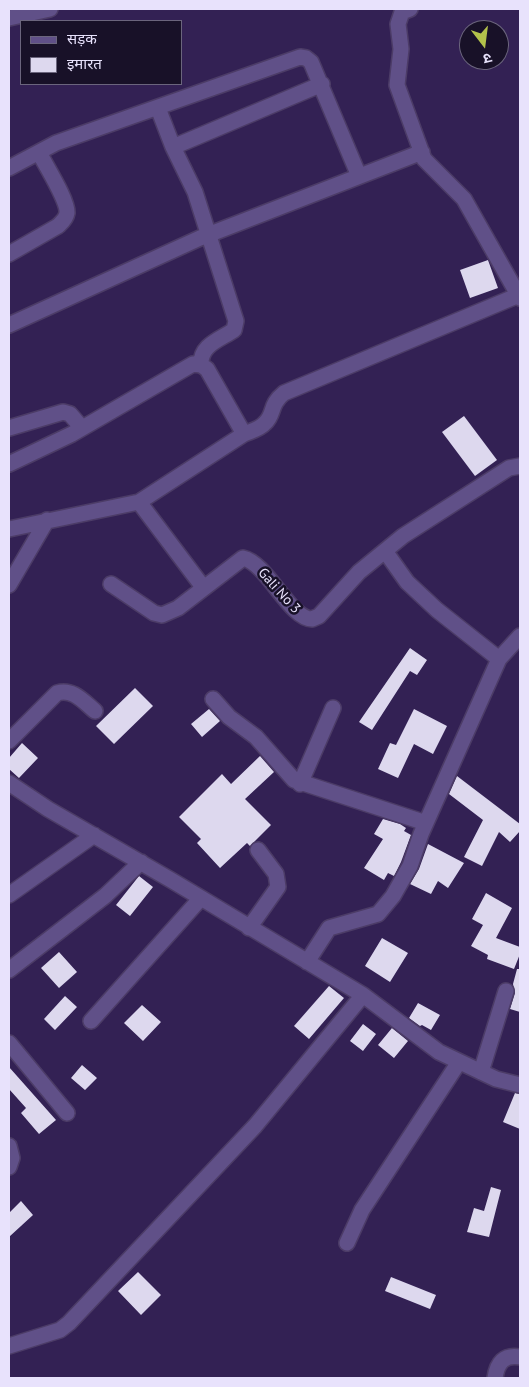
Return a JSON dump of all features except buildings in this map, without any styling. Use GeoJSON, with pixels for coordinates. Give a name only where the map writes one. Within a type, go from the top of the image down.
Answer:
{"type":"FeatureCollection","features":[{"type":"Feature","properties":{"kind":"street"},"geometry":{"type":"LineString","coordinates":[[9,18],[50,9]]}},
{"type":"Feature","properties":{"kind":"street"},"geometry":{"type":"LineString","coordinates":[[9,529],[139,502],[244,434],[267,422],[272,405],[284,393],[519,296],[464,199],[428,164],[422,152],[397,78],[401,49],[398,24],[402,12],[410,9]]}},
{"type":"Feature","properties":{"kind":"street"},"geometry":{"type":"LineString","coordinates":[[9,168],[56,143],[300,57],[306,58],[311,62],[360,176]]}},
{"type":"Feature","properties":{"kind":"street"},"geometry":{"type":"LineString","coordinates":[[173,147],[322,84]]}},
{"type":"Feature","properties":{"kind":"street"},"geometry":{"type":"LineString","coordinates":[[158,108],[173,147],[191,183],[210,234],[236,326],[204,349],[201,353],[201,365]]}},
{"type":"Feature","properties":{"kind":"street"},"geometry":{"type":"LineString","coordinates":[[9,254],[58,226],[65,219],[67,212],[65,203],[38,152]]}},
{"type":"Feature","properties":{"kind":"street"},"geometry":{"type":"LineString","coordinates":[[9,325],[210,234],[422,152]]}},
{"type":"Feature","properties":{"kind":"street"},"geometry":{"type":"LineString","coordinates":[[9,464],[82,428],[193,364],[201,365],[207,369],[244,434]]}},
{"type":"Feature","properties":{"kind":"street"},"geometry":{"type":"LineString","coordinates":[[9,428],[63,412],[70,414],[82,428]]}},
{"type":"Feature","properties":{"kind":"street"},"geometry":{"type":"LineString","coordinates":[[499,659],[437,610],[407,582],[385,550],[414,529],[509,468],[520,466]]}},
{"type":"Feature","properties":{"kind":"street"},"geometry":{"type":"LineString","coordinates":[[111,584],[154,613],[162,615],[178,608],[203,587],[139,502]]}},
{"type":"Feature","properties":{"kind":"street"},"geometry":{"type":"LineString","coordinates":[[11,576],[47,520]]}},
{"type":"Feature","properties":{"kind":"street","name":"Gali No 3"},"geometry":{"type":"LineString","coordinates":[[203,587],[237,561],[243,558],[250,559],[301,616],[312,619],[318,616],[358,572],[385,550]]}},
{"type":"Feature","properties":{"kind":"street"},"geometry":{"type":"LineString","coordinates":[[307,962],[328,928],[372,916],[382,910],[410,866],[426,823],[499,659],[520,636]]}},
{"type":"Feature","properties":{"kind":"street"},"geometry":{"type":"LineString","coordinates":[[9,741],[58,693],[64,691],[72,692],[95,711]]}},
{"type":"Feature","properties":{"kind":"street"},"geometry":{"type":"LineString","coordinates":[[213,699],[229,717],[256,737],[294,780],[300,784],[426,823]]}},
{"type":"Feature","properties":{"kind":"street"},"geometry":{"type":"LineString","coordinates":[[300,784],[333,708]]}},
{"type":"Feature","properties":{"kind":"street"},"geometry":{"type":"LineString","coordinates":[[9,783],[48,809],[362,995],[434,1049],[481,1072],[520,1085]]}},
{"type":"Feature","properties":{"kind":"street"},"geometry":{"type":"LineString","coordinates":[[9,895],[94,835]]}},
{"type":"Feature","properties":{"kind":"street"},"geometry":{"type":"LineString","coordinates":[[248,928],[278,887],[276,874],[258,850]]}},
{"type":"Feature","properties":{"kind":"street"},"geometry":{"type":"LineString","coordinates":[[9,970],[105,896],[140,862]]}},
{"type":"Feature","properties":{"kind":"street"},"geometry":{"type":"LineString","coordinates":[[91,1021],[200,898]]}},
{"type":"Feature","properties":{"kind":"street"},"geometry":{"type":"LineString","coordinates":[[481,1072],[506,991]]}},
{"type":"Feature","properties":{"kind":"street"},"geometry":{"type":"LineString","coordinates":[[9,1346],[60,1330],[69,1323],[255,1126],[362,995]]}},
{"type":"Feature","properties":{"kind":"street"},"geometry":{"type":"LineString","coordinates":[[9,1043],[66,1113]]}},
{"type":"Feature","properties":{"kind":"street"},"geometry":{"type":"LineString","coordinates":[[347,1243],[362,1210],[459,1062]]}},
{"type":"Feature","properties":{"kind":"street"},"geometry":{"type":"LineString","coordinates":[[9,1146],[12,1158],[9,1167]]}},
{"type":"Feature","properties":{"kind":"street"},"geometry":{"type":"LineString","coordinates":[[495,1378],[500,1362],[507,1357],[520,1357]]}}]}
